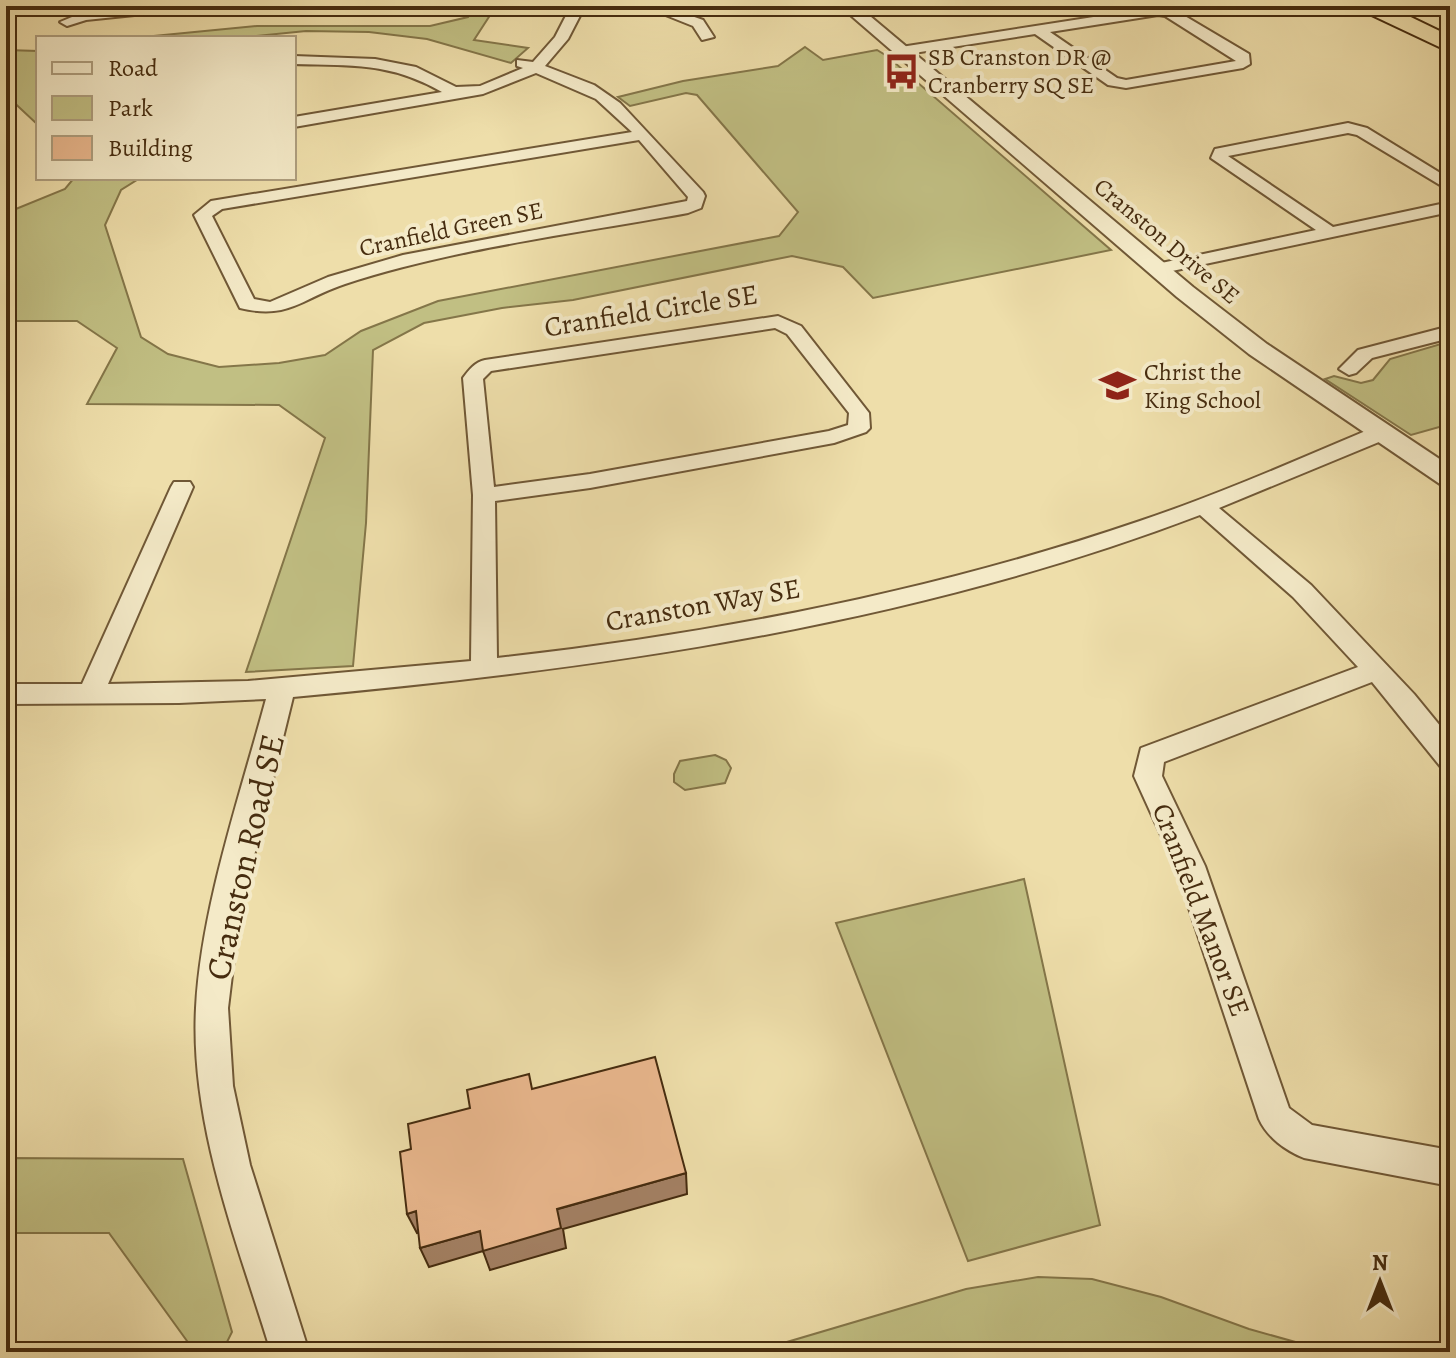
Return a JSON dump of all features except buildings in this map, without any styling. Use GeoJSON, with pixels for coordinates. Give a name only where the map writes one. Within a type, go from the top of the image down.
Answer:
{"type":"FeatureCollection","features":[{"type":"Feature","properties":{"kind":"highway"},"geometry":{"type":"LineString","coordinates":[[1371,6],[1450,45]]}},
{"type":"Feature","properties":{"kind":"highway"},"geometry":{"type":"LineString","coordinates":[[1401,6],[1450,30]]}},
{"type":"Feature","properties":{"kind":"street"},"geometry":{"type":"LineString","coordinates":[[67,22],[84,16],[183,6]]}},
{"type":"Feature","properties":{"kind":"street"},"geometry":{"type":"LineString","coordinates":[[529,65],[562,6]]}},
{"type":"Feature","properties":{"kind":"street"},"geometry":{"type":"LineString","coordinates":[[296,122],[483,90],[550,55],[578,6]]}},
{"type":"Feature","properties":{"kind":"street"},"geometry":{"type":"LineString","coordinates":[[650,6],[698,23],[707,37]]}},
{"type":"Feature","properties":{"kind":"street","name":"Cranston Drive SE"},"geometry":{"type":"LineString","coordinates":[[830,6],[866,23]]}},
{"type":"Feature","properties":{"kind":"street","name":"Cranston Drive SE"},"geometry":{"type":"LineString","coordinates":[[848,6],[1158,269],[1258,349],[1450,478]]}},
{"type":"Feature","properties":{"kind":"street"},"geometry":{"type":"LineString","coordinates":[[901,51],[1037,29],[1158,11],[1168,12],[1244,57],[1244,61],[1243,64],[1126,84],[1113,82],[1037,29]]}},
{"type":"Feature","properties":{"kind":"street"},"geometry":{"type":"LineString","coordinates":[[296,60],[375,63],[416,71],[455,93]]}},
{"type":"Feature","properties":{"kind":"street","name":"Cranfield Green SE"},"geometry":{"type":"LineString","coordinates":[[529,65],[592,87],[622,110],[697,196],[695,204],[688,208],[403,260],[334,281],[272,308],[247,304],[203,215],[217,205],[643,135]]}},
{"type":"Feature","properties":{"kind":"street"},"geometry":{"type":"LineString","coordinates":[[1327,230],[1219,158],[1221,152],[1348,128],[1362,131],[1450,186]]}},
{"type":"Feature","properties":{"kind":"street"},"geometry":{"type":"LineString","coordinates":[[1158,269],[1327,230],[1450,207]]}},
{"type":"Feature","properties":{"kind":"street","name":"Cranfield Circle SE"},"geometry":{"type":"LineString","coordinates":[[484,495],[590,481],[834,437],[859,428],[859,413],[794,330],[778,322],[485,366],[473,378],[484,495],[484,669]]}},
{"type":"Feature","properties":{"kind":"street"},"geometry":{"type":"LineString","coordinates":[[1349,369],[1365,354],[1450,332]]}},
{"type":"Feature","properties":{"kind":"street","name":"Cranston Way SE"},"geometry":{"type":"LineString","coordinates":[[6,694],[282,688],[484,669],[769,626],[924,592],[1057,555],[1203,506],[1383,432]]}},
{"type":"Feature","properties":{"kind":"street"},"geometry":{"type":"LineString","coordinates":[[91,694],[182,487]]}},
{"type":"Feature","properties":{"kind":"street"},"geometry":{"type":"LineString","coordinates":[[1203,506],[1302,591],[1377,670],[1450,758]]}},
{"type":"Feature","properties":{"kind":"street","name":"Cranfield Manor SE"},"geometry":{"type":"LineString","coordinates":[[1377,670],[1151,756],[1148,776],[1190,866],[1276,1119],[1304,1141],[1450,1168]]}},
{"type":"Feature","properties":{"kind":"street","name":"Cranston Road SE"},"geometry":{"type":"LineString","coordinates":[[282,688],[224,917],[212,1008],[216,1086],[232,1165],[290,1352]]}},
{"type":"Feature","properties":{"kind":"green space"},"geometry":{"type":"Polygon","coordinates":[[[475,6],[496,6],[474,40],[528,48],[511,63],[427,39],[369,32],[154,36],[257,26],[430,26],[468,17],[475,6]]]}},
{"type":"Feature","properties":{"kind":"green space"},"geometry":{"type":"Polygon","coordinates":[[[805,47],[823,60],[877,50],[1111,250],[873,298],[843,267],[792,256],[573,300],[502,308],[424,323],[373,350],[366,523],[353,666],[246,672],[325,438],[279,405],[87,404],[117,348],[77,321],[6,321],[6,213],[65,189],[72,180],[137,180],[121,190],[105,225],[141,337],[168,354],[219,367],[279,363],[325,355],[361,331],[438,301],[779,236],[798,212],[697,95],[686,93],[630,106],[618,97],[683,81],[778,66],[805,47]]]}},
{"type":"Feature","properties":{"kind":"green space"},"geometry":{"type":"Polygon","coordinates":[[[6,50],[36,51],[36,123],[6,95],[6,50]]]}},
{"type":"Feature","properties":{"kind":"green space"},"geometry":{"type":"Polygon","coordinates":[[[1444,343],[1450,347],[1450,424],[1411,435],[1325,379],[1334,376],[1361,383],[1373,380],[1390,359],[1444,343]]]}},
{"type":"Feature","properties":{"kind":"green space"},"geometry":{"type":"Polygon","coordinates":[[[715,755],[726,760],[731,768],[725,783],[685,790],[674,782],[680,761],[715,755]]]}},
{"type":"Feature","properties":{"kind":"green space"},"geometry":{"type":"Polygon","coordinates":[[[1024,879],[1100,1225],[968,1261],[836,923],[1024,879]]]}},
{"type":"Feature","properties":{"kind":"green space"},"geometry":{"type":"Polygon","coordinates":[[[6,1158],[183,1159],[232,1332],[222,1352],[195,1352],[109,1233],[6,1233],[6,1158]]]}},
{"type":"Feature","properties":{"kind":"green space"},"geometry":{"type":"Polygon","coordinates":[[[1038,1277],[1092,1279],[1161,1297],[1249,1329],[1331,1352],[753,1352],[966,1289],[1038,1277]]]}},
{"type":"Feature","properties":{"kind":"place","name":"SB Cranston DR @ Cranberry SQ SE"},"geometry":{"type":"Point","coordinates":[902,71]}},
{"type":"Feature","properties":{"kind":"place","name":"Christ the King School"},"geometry":{"type":"Point","coordinates":[1118,386]}}]}
